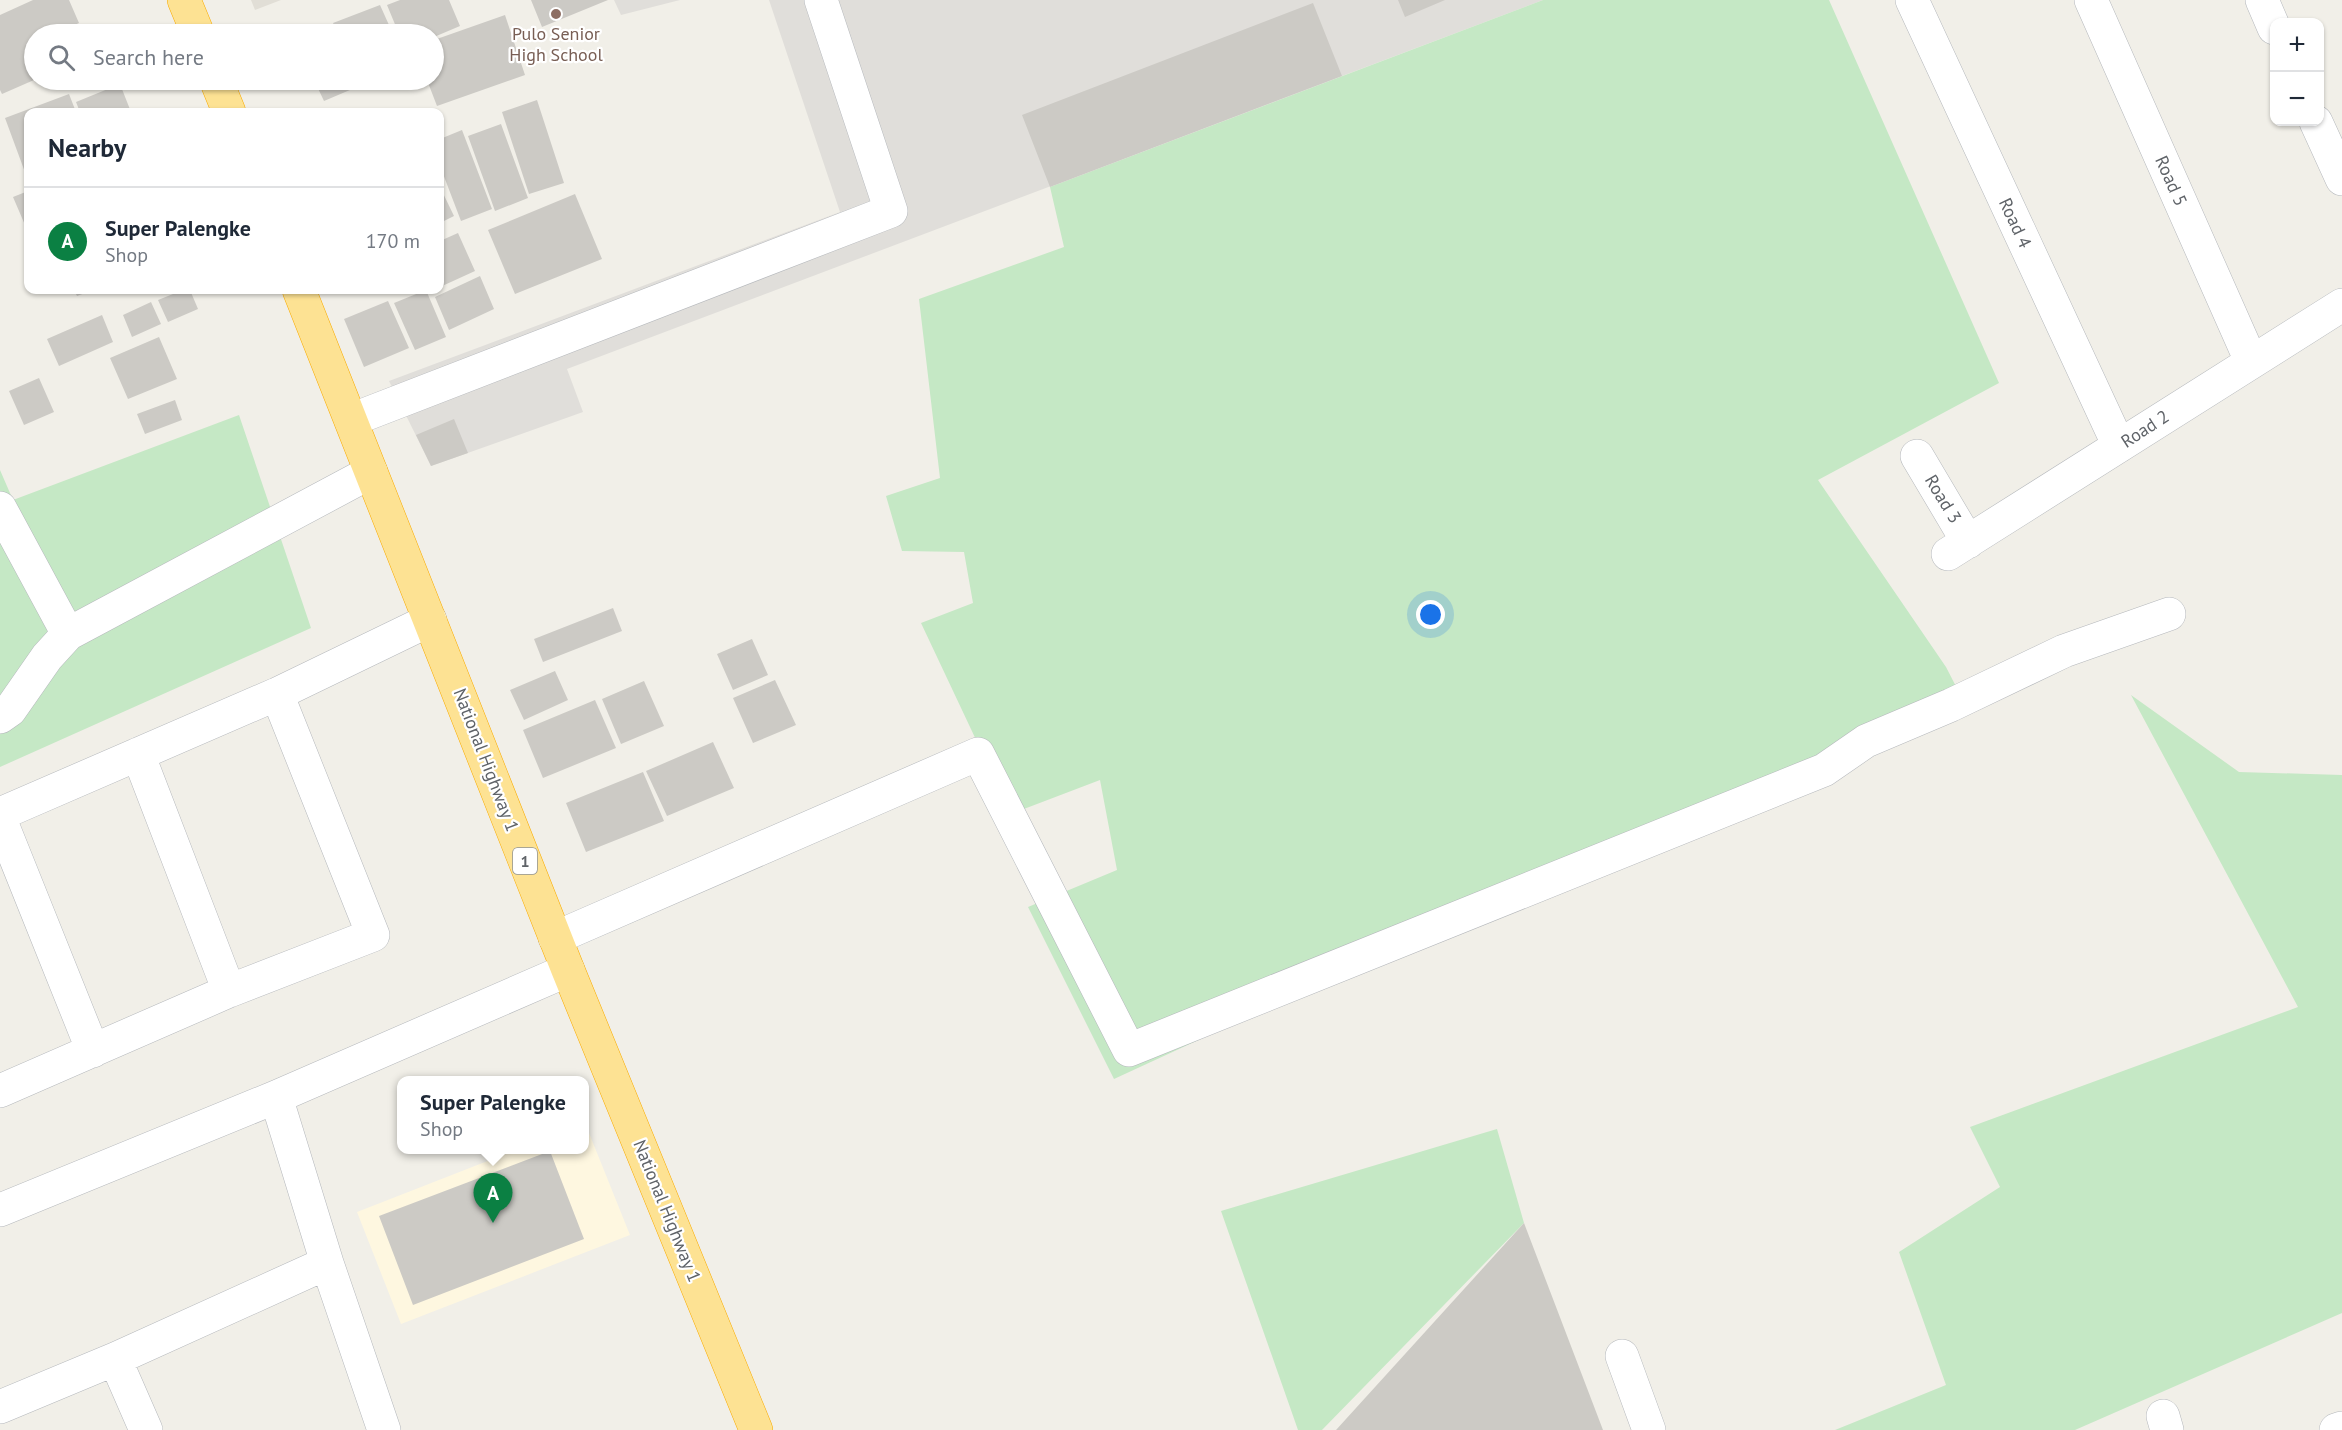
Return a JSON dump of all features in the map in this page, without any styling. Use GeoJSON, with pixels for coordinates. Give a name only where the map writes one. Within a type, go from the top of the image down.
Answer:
{"type":"FeatureCollection","features":[{"type":"Feature","properties":{"kind":"highway"},"geometry":{"type":"LineString","coordinates":[[184,0],[194,24]]}},
{"type":"Feature","properties":{"kind":"highway"},"geometry":{"type":"LineString","coordinates":[[220,90],[227,108]]}},
{"type":"Feature","properties":{"kind":"highway","name":"National Highway 1"},"geometry":{"type":"LineString","coordinates":[[301,294],[555,938],[756,1430]]}},
{"type":"Feature","properties":{"kind":"street"},"geometry":{"type":"LineString","coordinates":[[351,420],[891,211],[821,0]]}},
{"type":"Feature","properties":{"kind":"street","name":"Road 4"},"geometry":{"type":"LineString","coordinates":[[1912,0],[2119,446]]}},
{"type":"Feature","properties":{"kind":"street","name":"Road 5"},"geometry":{"type":"LineString","coordinates":[[2091,0],[2251,361]]}},
{"type":"Feature","properties":{"kind":"street"},"geometry":{"type":"LineString","coordinates":[[2262,0],[2270,19]]}},
{"type":"Feature","properties":{"kind":"street"},"geometry":{"type":"LineString","coordinates":[[2318,126],[2342,179]]}},
{"type":"Feature","properties":{"kind":"street","name":"Road 2"},"geometry":{"type":"LineString","coordinates":[[1958,548],[2342,305]]}},
{"type":"Feature","properties":{"kind":"street","name":"Road 3"},"geometry":{"type":"LineString","coordinates":[[1917,456],[1958,548]]}},
{"type":"Feature","properties":{"kind":"street"},"geometry":{"type":"LineString","coordinates":[[0,717],[10,710],[47,657],[68,634],[371,472]]}},
{"type":"Feature","properties":{"kind":"street"},"geometry":{"type":"LineString","coordinates":[[0,508],[68,634]]}},
{"type":"Feature","properties":{"kind":"street"},"geometry":{"type":"LineString","coordinates":[[555,938],[978,754],[1129,1050],[1824,770],[1866,741],[1951,705],[2064,651],[2169,614]]}},
{"type":"Feature","properties":{"kind":"street"},"geometry":{"type":"LineString","coordinates":[[0,814],[277,694],[430,620]]}},
{"type":"Feature","properties":{"kind":"street"},"geometry":{"type":"LineString","coordinates":[[0,1091],[229,991],[373,934],[277,694]]}},
{"type":"Feature","properties":{"kind":"street"},"geometry":{"type":"LineString","coordinates":[[138,754],[229,991]]}},
{"type":"Feature","properties":{"kind":"street"},"geometry":{"type":"LineString","coordinates":[[0,819],[93,1051]]}},
{"type":"Feature","properties":{"kind":"street"},"geometry":{"type":"LineString","coordinates":[[0,1210],[276,1097],[568,970]]}},
{"type":"Feature","properties":{"kind":"street"},"geometry":{"type":"LineString","coordinates":[[276,1097],[327,1263],[384,1430]]}},
{"type":"Feature","properties":{"kind":"street"},"geometry":{"type":"LineString","coordinates":[[0,1407],[115,1359],[327,1263]]}},
{"type":"Feature","properties":{"kind":"street"},"geometry":{"type":"LineString","coordinates":[[1622,1356],[1649,1430]]}},
{"type":"Feature","properties":{"kind":"street"},"geometry":{"type":"LineString","coordinates":[[115,1359],[146,1430]]}},
{"type":"Feature","properties":{"kind":"shaded area"},"geometry":{"type":"Polygon","coordinates":[[[251,0],[281,0],[255,10],[251,0]]]}},
{"type":"Feature","properties":{"kind":"shaded area"},"geometry":{"type":"Polygon","coordinates":[[[614,0],[680,0],[621,15],[614,0]]]}},
{"type":"Feature","properties":{"kind":"shaded area"},"geometry":{"type":"Polygon","coordinates":[[[769,0],[1543,0],[567,369],[583,412],[431,466],[389,381],[840,212],[769,0]]]}},
{"type":"Feature","properties":{"kind":"shaded area"},"geometry":{"type":"Polygon","coordinates":[[[589,1133],[630,1235],[401,1324],[357,1212],[506,1154],[589,1154],[589,1133]]]}},
{"type":"Feature","properties":{"kind":"green space"},"geometry":{"type":"Polygon","coordinates":[[[1543,0],[1829,0],[1999,383],[1818,480],[1946,667],[1965,704],[1231,1025],[1114,1079],[1028,907],[1117,870],[1100,780],[1011,814],[921,623],[973,603],[964,552],[902,551],[886,496],[940,478],[919,299],[1064,247],[1050,187],[1543,0]]]}},
{"type":"Feature","properties":{"kind":"green space"},"geometry":{"type":"Polygon","coordinates":[[[239,415],[311,628],[0,767],[0,470],[13,500],[239,415]]]}},
{"type":"Feature","properties":{"kind":"green space"},"geometry":{"type":"Polygon","coordinates":[[[2131,695],[2239,772],[2342,775],[2342,1313],[2075,1430],[1835,1430],[1946,1385],[1899,1252],[2000,1187],[1970,1127],[2298,1007],[2131,695]]]}},
{"type":"Feature","properties":{"kind":"green space"},"geometry":{"type":"Polygon","coordinates":[[[1497,1129],[1524,1223],[1322,1430],[1298,1430],[1221,1211],[1497,1129]]]}},
{"type":"Feature","properties":{"kind":"building"},"geometry":{"type":"Polygon","coordinates":[[[33,0],[69,0],[79,23],[24,24],[24,84],[2,94],[0,90],[0,15],[33,0]]]}},
{"type":"Feature","properties":{"kind":"building"},"geometry":{"type":"Polygon","coordinates":[[[400,0],[449,0],[460,26],[444,33],[444,24],[395,24],[387,5],[400,0]]]}},
{"type":"Feature","properties":{"kind":"building","name":"Pulo Senior High School"},"geometry":{"type":"Polygon","coordinates":[[[531,0],[608,0],[542,27],[531,0]]]}},
{"type":"Feature","properties":{"kind":"building"},"geometry":{"type":"Polygon","coordinates":[[[1398,0],[1445,0],[1405,17],[1398,0]]]}},
{"type":"Feature","properties":{"kind":"building"},"geometry":{"type":"Polygon","coordinates":[[[1313,3],[1342,76],[1050,187],[1022,115],[1313,3]]]}},
{"type":"Feature","properties":{"kind":"building"},"geometry":{"type":"Polygon","coordinates":[[[380,5],[389,24],[333,24],[380,5]]]}},
{"type":"Feature","properties":{"kind":"building"},"geometry":{"type":"Polygon","coordinates":[[[505,15],[525,75],[437,106],[431,90],[444,90],[444,36],[505,15]]]}},
{"type":"Feature","properties":{"kind":"building"},"geometry":{"type":"Polygon","coordinates":[[[105,90],[122,90],[129,108],[78,108],[76,102],[105,90]]]}},
{"type":"Feature","properties":{"kind":"building"},"geometry":{"type":"Polygon","coordinates":[[[319,90],[350,90],[324,101],[319,90]]]}},
{"type":"Feature","properties":{"kind":"building"},"geometry":{"type":"Polygon","coordinates":[[[69,94],[74,108],[32,108],[69,94]]]}},
{"type":"Feature","properties":{"kind":"building"},"geometry":{"type":"Polygon","coordinates":[[[537,100],[564,183],[529,194],[502,112],[537,100]]]}},
{"type":"Feature","properties":{"kind":"building"},"geometry":{"type":"Polygon","coordinates":[[[24,111],[24,170],[5,118],[24,111]]]}},
{"type":"Feature","properties":{"kind":"building"},"geometry":{"type":"Polygon","coordinates":[[[501,124],[528,198],[495,211],[468,136],[501,124]]]}},
{"type":"Feature","properties":{"kind":"building"},"geometry":{"type":"Polygon","coordinates":[[[462,130],[492,209],[461,221],[444,176],[444,137],[462,130]]]}},
{"type":"Feature","properties":{"kind":"building"},"geometry":{"type":"Polygon","coordinates":[[[24,193],[24,223],[13,197],[24,193]]]}},
{"type":"Feature","properties":{"kind":"building"},"geometry":{"type":"Polygon","coordinates":[[[575,194],[602,259],[515,294],[488,230],[575,194]]]}},
{"type":"Feature","properties":{"kind":"building"},"geometry":{"type":"Polygon","coordinates":[[[444,195],[454,216],[444,221],[444,195]]]}},
{"type":"Feature","properties":{"kind":"building"},"geometry":{"type":"Polygon","coordinates":[[[458,233],[475,271],[444,285],[444,239],[458,233]]]}},
{"type":"Feature","properties":{"kind":"building"},"geometry":{"type":"Polygon","coordinates":[[[480,276],[494,309],[449,330],[435,297],[480,276]]]}},
{"type":"Feature","properties":{"kind":"building"},"geometry":{"type":"Polygon","coordinates":[[[173,294],[192,294],[198,309],[168,322],[158,300],[173,294]]]}},
{"type":"Feature","properties":{"kind":"building"},"geometry":{"type":"Polygon","coordinates":[[[416,294],[428,294],[446,337],[415,350],[394,303],[416,294]]]}},
{"type":"Feature","properties":{"kind":"building"},"geometry":{"type":"Polygon","coordinates":[[[388,301],[409,348],[364,367],[344,319],[388,301]]]}},
{"type":"Feature","properties":{"kind":"building"},"geometry":{"type":"Polygon","coordinates":[[[151,302],[161,324],[132,337],[123,315],[151,302]]]}},
{"type":"Feature","properties":{"kind":"building"},"geometry":{"type":"Polygon","coordinates":[[[102,315],[113,342],[59,366],[47,339],[102,315]]]}},
{"type":"Feature","properties":{"kind":"building"},"geometry":{"type":"Polygon","coordinates":[[[159,337],[177,379],[128,399],[110,358],[159,337]]]}},
{"type":"Feature","properties":{"kind":"building"},"geometry":{"type":"Polygon","coordinates":[[[39,378],[54,412],[24,425],[9,391],[39,378]]]}},
{"type":"Feature","properties":{"kind":"building"},"geometry":{"type":"Polygon","coordinates":[[[175,400],[182,420],[145,434],[137,414],[175,400]]]}},
{"type":"Feature","properties":{"kind":"building"},"geometry":{"type":"Polygon","coordinates":[[[454,419],[468,453],[431,466],[416,435],[454,419]]]}},
{"type":"Feature","properties":{"kind":"building"},"geometry":{"type":"Polygon","coordinates":[[[613,608],[622,631],[543,662],[534,639],[613,608]]]}},
{"type":"Feature","properties":{"kind":"building"},"geometry":{"type":"Polygon","coordinates":[[[752,639],[768,675],[733,690],[717,654],[752,639]]]}},
{"type":"Feature","properties":{"kind":"building"},"geometry":{"type":"Polygon","coordinates":[[[555,671],[568,700],[524,720],[510,690],[555,671]]]}},
{"type":"Feature","properties":{"kind":"building"},"geometry":{"type":"Polygon","coordinates":[[[775,680],[796,725],[753,743],[733,698],[775,680]]]}},
{"type":"Feature","properties":{"kind":"building"},"geometry":{"type":"Polygon","coordinates":[[[644,681],[664,726],[621,744],[602,699],[644,681]]]}},
{"type":"Feature","properties":{"kind":"building"},"geometry":{"type":"Polygon","coordinates":[[[595,700],[616,748],[543,778],[523,730],[595,700]]]}},
{"type":"Feature","properties":{"kind":"building"},"geometry":{"type":"Polygon","coordinates":[[[713,742],[734,788],[667,816],[646,771],[713,742]]]}},
{"type":"Feature","properties":{"kind":"building"},"geometry":{"type":"Polygon","coordinates":[[[643,772],[664,821],[586,852],[566,803],[643,772]]]}},
{"type":"Feature","properties":{"kind":"building"},"geometry":{"type":"Polygon","coordinates":[[[542,1154],[551,1154],[584,1239],[413,1305],[379,1216],[542,1154]]]}},
{"type":"Feature","properties":{"kind":"building"},"geometry":{"type":"Polygon","coordinates":[[[1524,1223],[1603,1430],[1336,1430],[1524,1223]]]}},
{"type":"Feature","properties":{"kind":"place","name":"Pulo Senior High School"},"geometry":{"type":"Point","coordinates":[556,14]}},
{"type":"Feature","properties":{"kind":"place","name":"Super Palengke"},"geometry":{"type":"Point","coordinates":[493,1223]}}]}
